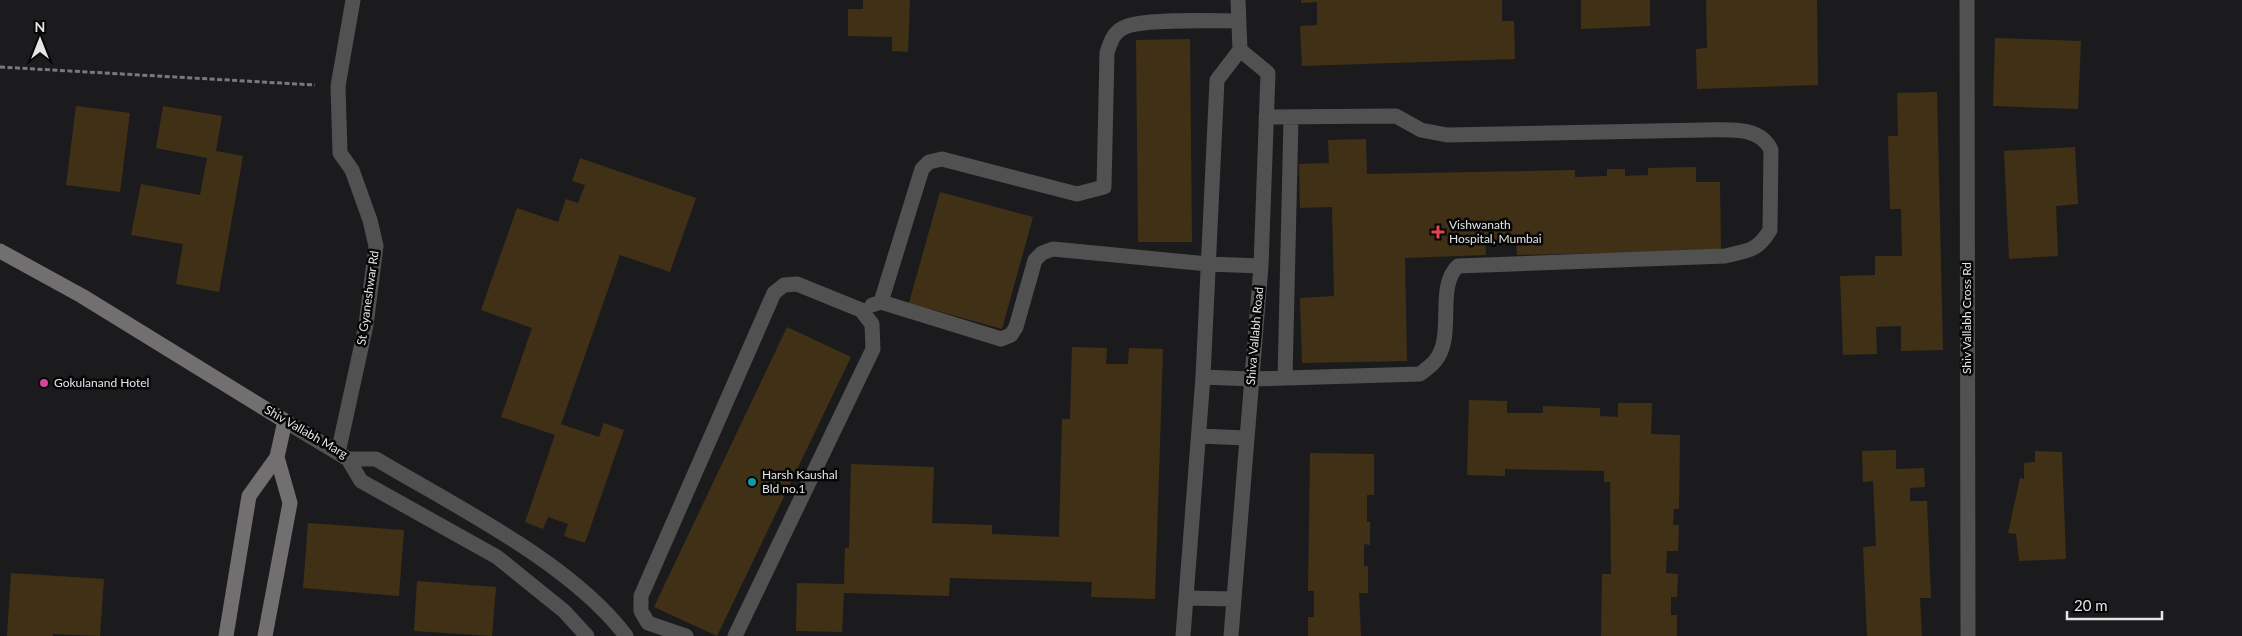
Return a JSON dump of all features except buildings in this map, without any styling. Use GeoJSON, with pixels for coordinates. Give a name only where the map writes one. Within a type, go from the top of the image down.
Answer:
{"type":"FeatureCollection","features":[{"type":"Feature","properties":{"kind":"street","name":"St Gyaneshwar Rd"},"geometry":{"type":"LineString","coordinates":[[343,456],[366,326],[376,246],[370,220],[352,170],[340,153],[338,86],[353,0]]}},
{"type":"Feature","properties":{"kind":"street"},"geometry":{"type":"LineString","coordinates":[[1183,636],[1203,376],[1217,80],[1240,50],[1238,0]]}},
{"type":"Feature","properties":{"kind":"street","name":"Shiv Vallabh Cross Rd"},"geometry":{"type":"LineString","coordinates":[[1967,0],[1968,636]]}},
{"type":"Feature","properties":{"kind":"street"},"geometry":{"type":"LineString","coordinates":[[881,302],[922,169],[929,162],[942,159],[1077,194],[1104,187],[1107,53],[1110,40],[1123,28],[1150,22],[1239,21]]}},
{"type":"Feature","properties":{"kind":"street","name":"Shiva Vallabh Road"},"geometry":{"type":"LineString","coordinates":[[1231,636],[1261,266],[1268,73],[1240,50]]}},
{"type":"Feature","properties":{"kind":"street"},"geometry":{"type":"LineString","coordinates":[[1203,376],[1251,379],[1420,374],[1436,361],[1443,345],[1448,284],[1452,272],[1458,266],[1725,256],[1754,249],[1764,241],[1770,230],[1771,150],[1768,142],[1756,134],[1740,131],[1703,130],[1447,135],[1421,130],[1396,116],[1346,115],[1266,118]]}},
{"type":"Feature","properties":{"kind":"street"},"geometry":{"type":"LineString","coordinates":[[1285,378],[1291,118]]}},
{"type":"Feature","properties":{"kind":"street"},"geometry":{"type":"LineString","coordinates":[[861,310],[881,302],[1001,339],[1011,336],[1016,326],[1035,260],[1042,253],[1053,249],[1208,264],[1261,266]]}},
{"type":"Feature","properties":{"kind":"street","name":"Shiv Vallabh Marg"},"geometry":{"type":"LineString","coordinates":[[0,251],[82,296],[343,456],[376,459],[531,551],[604,609],[626,636]]}},
{"type":"Feature","properties":{"kind":"street"},"geometry":{"type":"LineString","coordinates":[[686,636],[648,623],[641,611],[641,596],[774,293],[784,285],[797,284],[861,310],[872,324],[873,349],[735,636]]}},
{"type":"Feature","properties":{"kind":"street"},"geometry":{"type":"LineString","coordinates":[[226,636],[249,496],[277,457],[285,421]]}},
{"type":"Feature","properties":{"kind":"street"},"geometry":{"type":"LineString","coordinates":[[1199,436],[1246,438]]}},
{"type":"Feature","properties":{"kind":"street"},"geometry":{"type":"LineString","coordinates":[[343,456],[361,481],[497,557],[564,611],[587,636]]}},
{"type":"Feature","properties":{"kind":"street"},"geometry":{"type":"LineString","coordinates":[[265,636],[290,503],[277,457]]}},
{"type":"Feature","properties":{"kind":"street"},"geometry":{"type":"LineString","coordinates":[[1186,598],[1234,599]]}},
{"type":"Feature","properties":{"kind":"path"},"geometry":{"type":"LineString","coordinates":[[0,67],[338,86]]}},
{"type":"Feature","properties":{"kind":"place","name":"Vishwanath Hospital, Mumbai"},"geometry":{"type":"Point","coordinates":[1438,232]}},
{"type":"Feature","properties":{"kind":"place","name":"Gokulanand Hotel"},"geometry":{"type":"Point","coordinates":[44,383]}},
{"type":"Feature","properties":{"kind":"place","name":"Harsh Kaushal Bld no.1"},"geometry":{"type":"Point","coordinates":[752,482]}}]}
